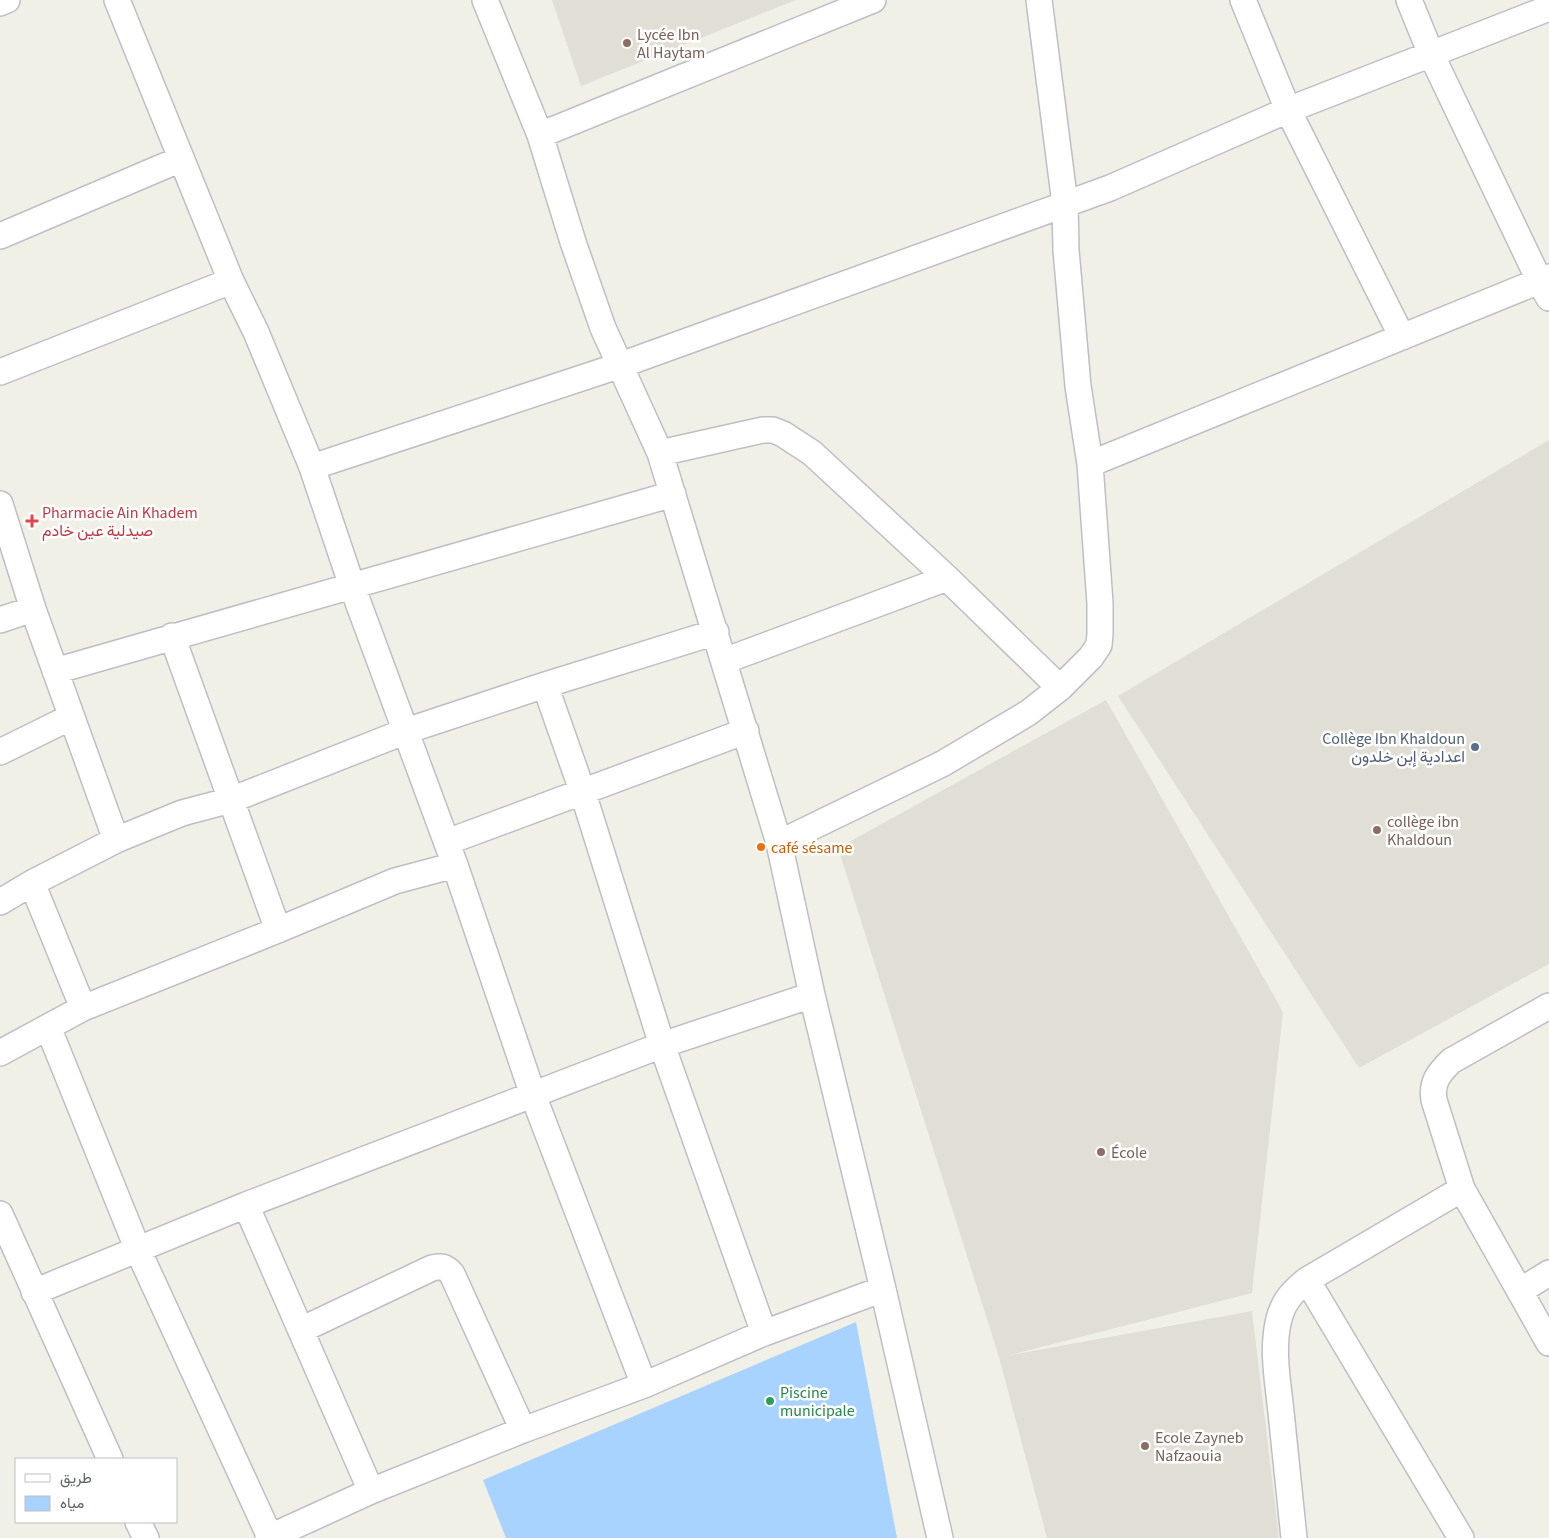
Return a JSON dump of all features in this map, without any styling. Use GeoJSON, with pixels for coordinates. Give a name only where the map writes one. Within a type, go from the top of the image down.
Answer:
{"type":"FeatureCollection","features":[{"type":"Feature","properties":{"kind":"street"},"geometry":{"type":"LineString","coordinates":[[0,3],[7,0]]}},
{"type":"Feature","properties":{"kind":"street"},"geometry":{"type":"LineString","coordinates":[[117,0],[181,159],[312,467],[352,586],[451,853],[533,1094],[644,1385]]}},
{"type":"Feature","properties":{"kind":"street"},"geometry":{"type":"LineString","coordinates":[[485,0],[540,135],[603,328],[660,453],[746,731],[779,843],[812,995],[883,1289],[940,1538]]}},
{"type":"Feature","properties":{"kind":"street"},"geometry":{"type":"LineString","coordinates":[[540,135],[873,0]]}},
{"type":"Feature","properties":{"kind":"street"},"geometry":{"type":"LineString","coordinates":[[779,843],[942,764],[1028,713],[1060,688],[1099,645],[1100,634],[1090,464],[1078,386],[1066,250],[1065,204],[1039,0]]}},
{"type":"Feature","properties":{"kind":"street"},"geometry":{"type":"LineString","coordinates":[[1243,0],[1288,110],[1402,337]]}},
{"type":"Feature","properties":{"kind":"street"},"geometry":{"type":"LineString","coordinates":[[1090,464],[1402,337],[1546,286],[1431,54],[1409,0]]}},
{"type":"Feature","properties":{"kind":"street"},"geometry":{"type":"LineString","coordinates":[[312,467],[620,365],[1110,188],[1288,110],[1549,8]]}},
{"type":"Feature","properties":{"kind":"street"},"geometry":{"type":"LineString","coordinates":[[0,236],[181,159]]}},
{"type":"Feature","properties":{"kind":"street"},"geometry":{"type":"LineString","coordinates":[[0,372],[232,281]]}},
{"type":"Feature","properties":{"kind":"street"},"geometry":{"type":"LineString","coordinates":[[660,453],[763,430],[773,430],[783,434],[812,453],[948,578],[1060,688]]}},
{"type":"Feature","properties":{"kind":"street"},"geometry":{"type":"LineString","coordinates":[[55,670],[673,494]]}},
{"type":"Feature","properties":{"kind":"street"},"geometry":{"type":"LineString","coordinates":[[0,504],[33,609],[116,840]]}},
{"type":"Feature","properties":{"kind":"street"},"geometry":{"type":"LineString","coordinates":[[724,660],[948,578]]}},
{"type":"Feature","properties":{"kind":"street"},"geometry":{"type":"LineString","coordinates":[[0,620],[33,609]]}},
{"type":"Feature","properties":{"kind":"street"},"geometry":{"type":"LineString","coordinates":[[0,902],[32,882],[116,840],[182,813],[231,800],[406,731],[716,632]]}},
{"type":"Feature","properties":{"kind":"street"},"geometry":{"type":"LineString","coordinates":[[172,636],[278,930]]}},
{"type":"Feature","properties":{"kind":"street"},"geometry":{"type":"LineString","coordinates":[[546,685],[583,793],[662,1045],[764,1333]]}},
{"type":"Feature","properties":{"kind":"street"},"geometry":{"type":"LineString","coordinates":[[0,752],[71,717]]}},
{"type":"Feature","properties":{"kind":"street"},"geometry":{"type":"LineString","coordinates":[[0,1053],[84,1008],[278,930],[394,880],[583,793],[746,731]]}},
{"type":"Feature","properties":{"kind":"street"},"geometry":{"type":"LineString","coordinates":[[32,882],[84,1008]]}},
{"type":"Feature","properties":{"kind":"street"},"geometry":{"type":"LineString","coordinates":[[34,1292],[246,1205],[533,1094],[662,1045],[812,995]]}},
{"type":"Feature","properties":{"kind":"street"},"geometry":{"type":"LineString","coordinates":[[1549,1006],[1451,1061],[1440,1073],[1434,1083],[1432,1092],[1462,1189],[1549,1343]]}},
{"type":"Feature","properties":{"kind":"street"},"geometry":{"type":"LineString","coordinates":[[48,1027],[138,1250],[269,1538],[371,1491],[523,1430],[644,1385],[764,1333],[883,1289]]}},
{"type":"Feature","properties":{"kind":"street"},"geometry":{"type":"LineString","coordinates":[[1294,1538],[1276,1370],[1278,1324],[1283,1308],[1290,1294],[1307,1280],[1462,1189]]}},
{"type":"Feature","properties":{"kind":"street"},"geometry":{"type":"LineString","coordinates":[[246,1205],[371,1491]]}},
{"type":"Feature","properties":{"kind":"street"},"geometry":{"type":"LineString","coordinates":[[0,1214],[110,1458]]}},
{"type":"Feature","properties":{"kind":"street"},"geometry":{"type":"LineString","coordinates":[[301,1330],[432,1268],[442,1266],[447,1268],[452,1274],[523,1430]]}},
{"type":"Feature","properties":{"kind":"street"},"geometry":{"type":"LineString","coordinates":[[1520,1291],[1549,1273]]}},
{"type":"Feature","properties":{"kind":"street"},"geometry":{"type":"LineString","coordinates":[[1307,1280],[1461,1538]]}},
{"type":"Feature","properties":{"kind":"street"},"geometry":{"type":"LineString","coordinates":[[138,1523],[146,1538]]}},
{"type":"Feature","properties":{"kind":"shaded area","name":"Lycée Ibn Al Haytam"},"geometry":{"type":"Polygon","coordinates":[[[552,0],[796,0],[581,86],[552,0]]]}},
{"type":"Feature","properties":{"kind":"shaded area","name":"collège ibn Khaldoun"},"geometry":{"type":"Polygon","coordinates":[[[1549,440],[1549,964],[1359,1068],[1118,696],[1549,440]]]}},
{"type":"Feature","properties":{"kind":"shaded area","name":"École"},"geometry":{"type":"Polygon","coordinates":[[[1106,700],[1283,1012],[1252,1293],[1010,1355],[1252,1311],[1279,1538],[1047,1538],[999,1357],[838,848],[1106,700]]]}},
{"type":"Feature","properties":{"kind":"water","name":"Piscine municipale"},"geometry":{"type":"Polygon","coordinates":[[[856,1322],[897,1538],[506,1538],[483,1480],[856,1322]]]}},
{"type":"Feature","properties":{"kind":"place","name":"Lycée Ibn Al Haytam"},"geometry":{"type":"Point","coordinates":[627,43]}},
{"type":"Feature","properties":{"kind":"place","name":"Pharmacie Ain Khadem صيدلية عين خادم"},"geometry":{"type":"Point","coordinates":[32,521]}},
{"type":"Feature","properties":{"kind":"place","name":"Collège Ibn Khaldoun اعدادية إبن خلدون"},"geometry":{"type":"Point","coordinates":[1475,747]}},
{"type":"Feature","properties":{"kind":"place","name":"collège ibn Khaldoun"},"geometry":{"type":"Point","coordinates":[1377,830]}},
{"type":"Feature","properties":{"kind":"place","name":"café sésame"},"geometry":{"type":"Point","coordinates":[761,847]}},
{"type":"Feature","properties":{"kind":"place","name":"École"},"geometry":{"type":"Point","coordinates":[1101,1152]}},
{"type":"Feature","properties":{"kind":"place","name":"Piscine municipale"},"geometry":{"type":"Point","coordinates":[770,1401]}},
{"type":"Feature","properties":{"kind":"place","name":"Ecole Zayneb Nafzaouia"},"geometry":{"type":"Point","coordinates":[1145,1446]}}]}
